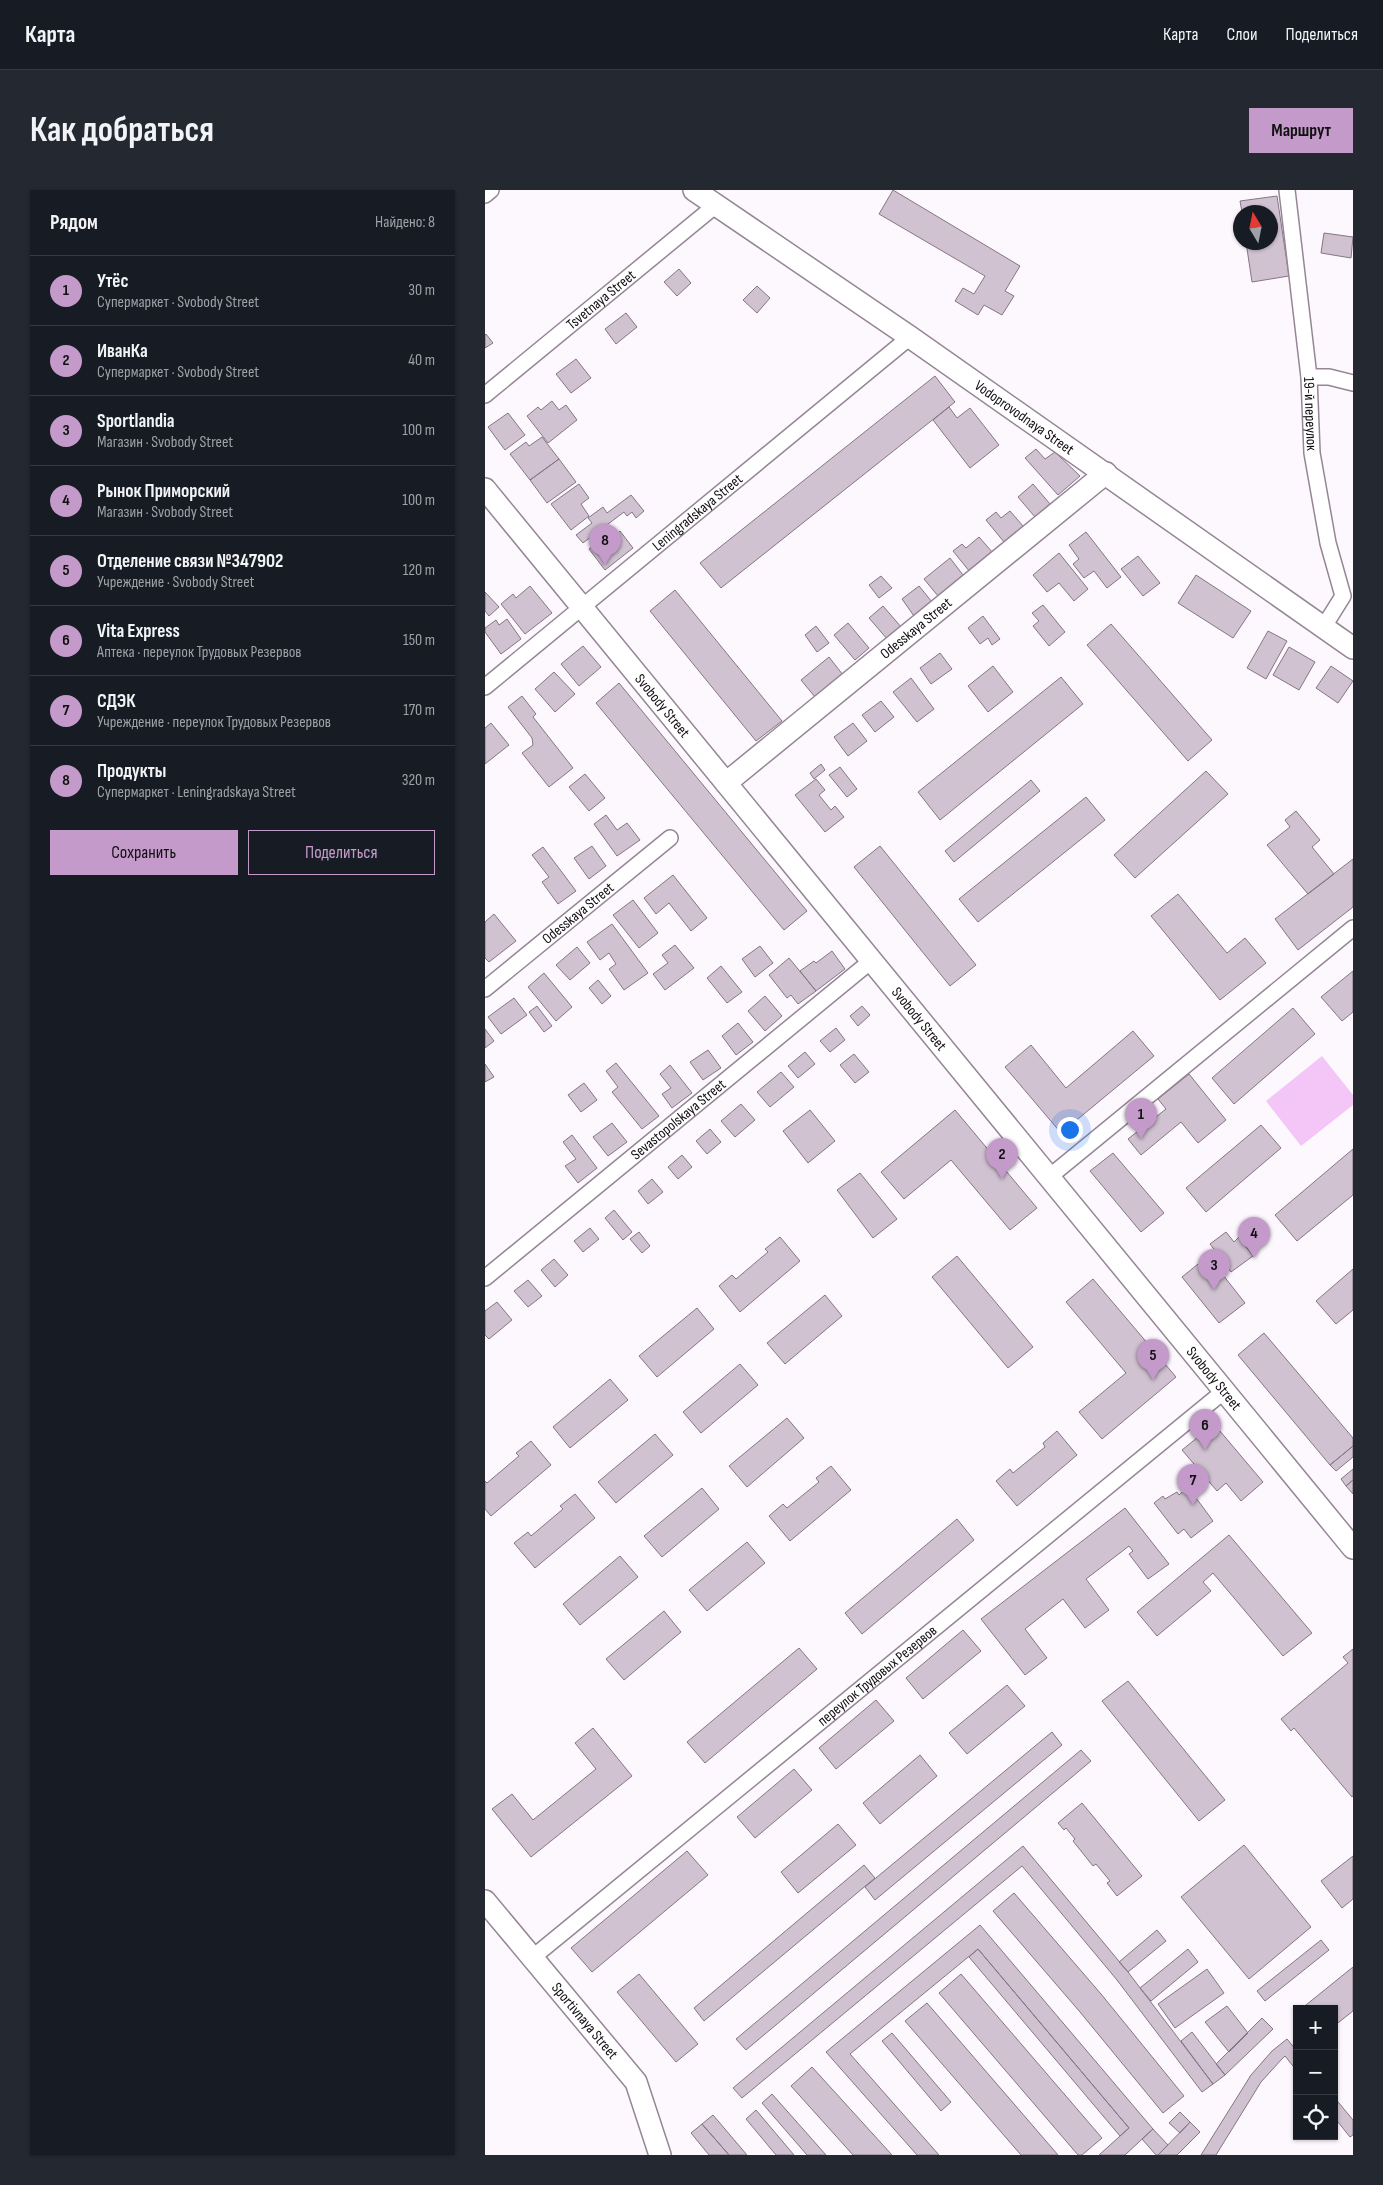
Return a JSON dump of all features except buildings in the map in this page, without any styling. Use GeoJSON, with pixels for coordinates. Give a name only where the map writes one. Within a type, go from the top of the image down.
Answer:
{"type":"FeatureCollection","features":[{"type":"Feature","properties":{"kind":"street"},"geometry":{"type":"LineString","coordinates":[[485,195],[491,190]]}},
{"type":"Feature","properties":{"kind":"street","name":"Vodoprovodnaya Street"},"geometry":{"type":"LineString","coordinates":[[694,190],[1106,473],[1353,648]]}},
{"type":"Feature","properties":{"kind":"street","name":"19-й переулок"},"geometry":{"type":"LineString","coordinates":[[1287,190],[1309,377],[1312,453],[1328,544],[1348,595],[1323,628]]}},
{"type":"Feature","properties":{"kind":"street","name":"Tsvetnaya Street"},"geometry":{"type":"LineString","coordinates":[[485,394],[717,205]]}},
{"type":"Feature","properties":{"kind":"street","name":"Leningradskaya Street"},"geometry":{"type":"LineString","coordinates":[[485,687],[910,337]]}},
{"type":"Feature","properties":{"kind":"street"},"geometry":{"type":"LineString","coordinates":[[1309,377],[1329,377],[1353,383]]}},
{"type":"Feature","properties":{"kind":"street","name":"Odesskaya Street"},"geometry":{"type":"LineString","coordinates":[[726,784],[1106,473]]}},
{"type":"Feature","properties":{"kind":"street","name":"Svobody Street"},"geometry":{"type":"LineString","coordinates":[[485,489],[1223,1392],[1353,1548]]}},
{"type":"Feature","properties":{"kind":"street","name":"Odesskaya Street"},"geometry":{"type":"LineString","coordinates":[[485,989],[670,838]]}},
{"type":"Feature","properties":{"kind":"street"},"geometry":{"type":"LineString","coordinates":[[1048,1178],[1353,928]]}},
{"type":"Feature","properties":{"kind":"street","name":"Sevastopolskaya Street"},"geometry":{"type":"LineString","coordinates":[[485,1278],[871,961]]}},
{"type":"Feature","properties":{"kind":"street","name":"переулок Трудовых Резервов"},"geometry":{"type":"LineString","coordinates":[[532,1958],[1223,1392]]}},
{"type":"Feature","properties":{"kind":"street","name":"Sportivnaya Street"},"geometry":{"type":"LineString","coordinates":[[485,1901],[635,2082],[660,2155]]}},
{"type":"Feature","properties":{"kind":"shaded area"},"geometry":{"type":"Polygon","coordinates":[[[1322,1056],[1353,1095],[1353,1105],[1301,1146],[1266,1101],[1322,1056]]]}},
{"type":"Feature","properties":{"kind":"place","name":"Продукты"},"geometry":{"type":"Point","coordinates":[605,565]}},
{"type":"Feature","properties":{"kind":"place","name":"Утёс"},"geometry":{"type":"Point","coordinates":[1141,1139]}},
{"type":"Feature","properties":{"kind":"place","name":"ИванКа"},"geometry":{"type":"Point","coordinates":[1002,1179]}},
{"type":"Feature","properties":{"kind":"place","name":"Рынок Приморский"},"geometry":{"type":"Point","coordinates":[1254,1258]}},
{"type":"Feature","properties":{"kind":"place","name":"Sportlandia"},"geometry":{"type":"Point","coordinates":[1214,1290]}},
{"type":"Feature","properties":{"kind":"place","name":"Отделение связи №347902"},"geometry":{"type":"Point","coordinates":[1153,1380]}},
{"type":"Feature","properties":{"kind":"place","name":"Vita Express"},"geometry":{"type":"Point","coordinates":[1205,1450]}},
{"type":"Feature","properties":{"kind":"place","name":"СДЭК"},"geometry":{"type":"Point","coordinates":[1193,1505]}}]}
